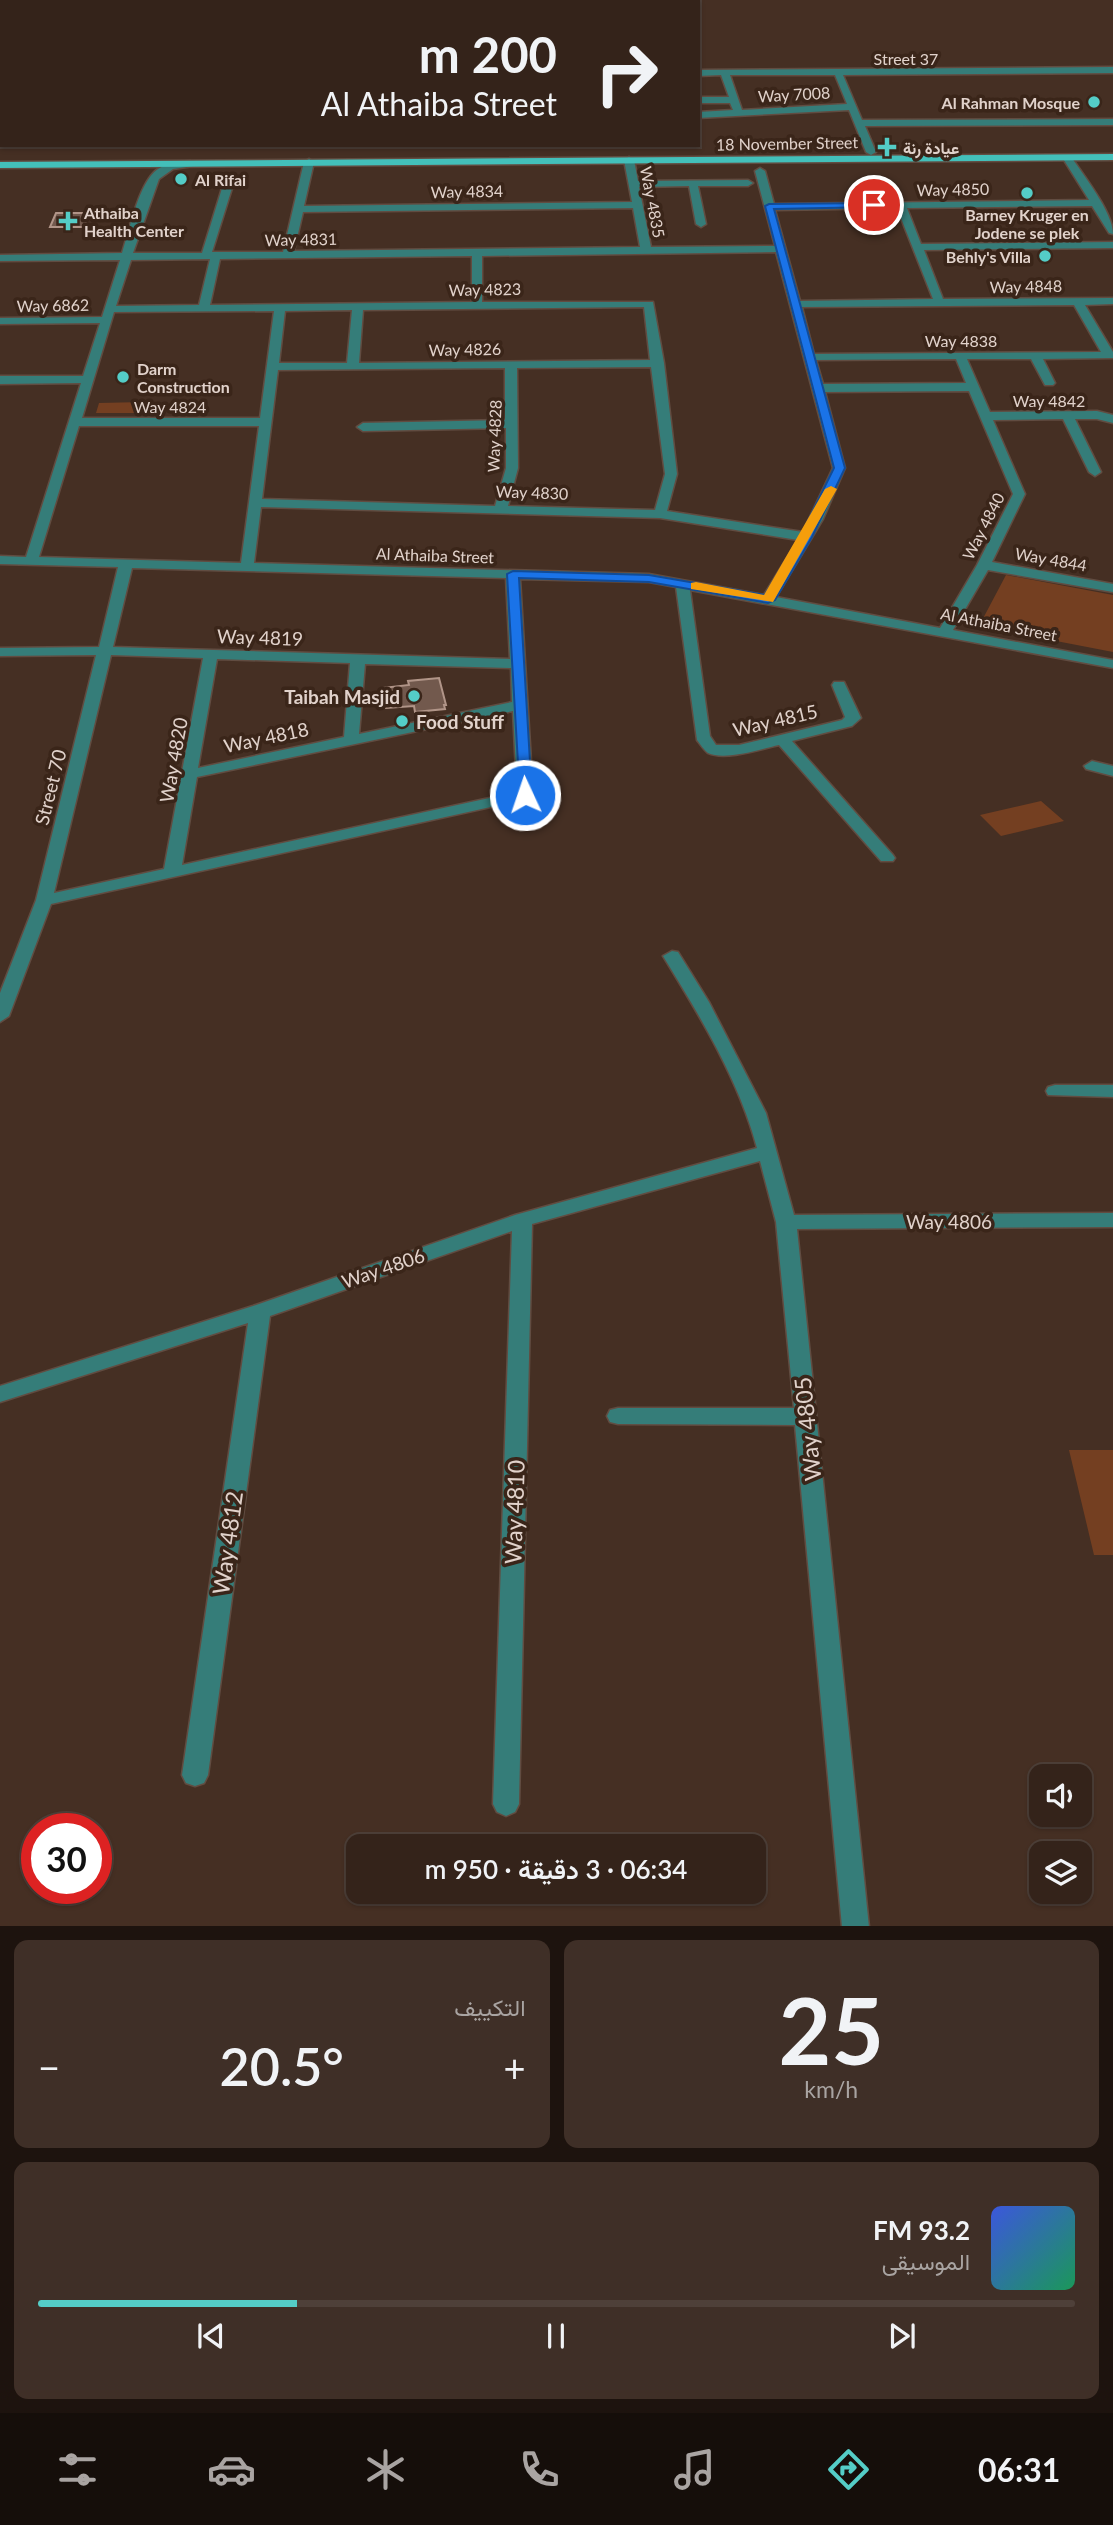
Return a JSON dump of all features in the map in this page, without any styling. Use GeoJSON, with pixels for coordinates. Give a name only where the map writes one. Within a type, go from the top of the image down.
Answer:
{"type":"FeatureCollection","features":[{"type":"Feature","properties":{"kind":"main road","name":"18 November Street"},"geometry":{"type":"LineString","coordinates":[[0,159],[871,152],[1112,155]]}},
{"type":"Feature","properties":{"kind":"main road","name":"18 November Street"},"geometry":{"type":"LineString","coordinates":[[0,165],[1112,155]]}},
{"type":"Feature","properties":{"kind":"street","name":"Street 37"},"geometry":{"type":"LineString","coordinates":[[700,73],[1113,70]]}},
{"type":"Feature","properties":{"kind":"street"},"geometry":{"type":"LineString","coordinates":[[838,72],[871,152]]}},
{"type":"Feature","properties":{"kind":"street","name":"Way 7008"},"geometry":{"type":"LineString","coordinates":[[725,73],[738,112]]}},
{"type":"Feature","properties":{"kind":"street","name":"Way 7008"},"geometry":{"type":"LineString","coordinates":[[700,100],[733,100]]}},
{"type":"Feature","properties":{"kind":"street","name":"Way 7008"},"geometry":{"type":"LineString","coordinates":[[700,115],[851,107]]}},
{"type":"Feature","properties":{"kind":"street"},"geometry":{"type":"LineString","coordinates":[[859,123],[1113,122]]}},
{"type":"Feature","properties":{"kind":"street"},"geometry":{"type":"LineString","coordinates":[[1067,157],[1113,231]]}},
{"type":"Feature","properties":{"kind":"street"},"geometry":{"type":"LineString","coordinates":[[760,171],[772,162],[794,159]]}},
{"type":"Feature","properties":{"kind":"street","name":"Way 4835"},"geometry":{"type":"LineString","coordinates":[[629,160],[646,251]]}},
{"type":"Feature","properties":{"kind":"street"},"geometry":{"type":"LineString","coordinates":[[707,160],[747,163],[760,171],[839,468],[806,537],[768,600]]}},
{"type":"Feature","properties":{"kind":"street"},"geometry":{"type":"LineString","coordinates":[[288,254],[296,209],[309,162]]}},
{"type":"Feature","properties":{"kind":"street"},"geometry":{"type":"LineString","coordinates":[[31,561],[126,256],[155,174],[169,166],[201,163]]}},
{"type":"Feature","properties":{"kind":"street"},"geometry":{"type":"LineString","coordinates":[[133,164],[148,167],[155,174]]}},
{"type":"Feature","properties":{"kind":"street"},"geometry":{"type":"LineString","coordinates":[[634,184],[748,183]]}},
{"type":"Feature","properties":{"kind":"street"},"geometry":{"type":"LineString","coordinates":[[693,184],[701,224]]}},
{"type":"Feature","properties":{"kind":"street"},"geometry":{"type":"LineString","coordinates":[[204,308],[211,255],[228,185]]}},
{"type":"Feature","properties":{"kind":"street","name":"Way 4850"},"geometry":{"type":"LineString","coordinates":[[769,206],[1096,203]]}},
{"type":"Feature","properties":{"kind":"street","name":"Way 4834"},"geometry":{"type":"LineString","coordinates":[[296,209],[639,205]]}},
{"type":"Feature","properties":{"kind":"street"},"geometry":{"type":"LineString","coordinates":[[901,205],[939,302]]}},
{"type":"Feature","properties":{"kind":"street"},"geometry":{"type":"LineString","coordinates":[[918,247],[1113,245]]}},
{"type":"Feature","properties":{"kind":"street","name":"Way 4831"},"geometry":{"type":"LineString","coordinates":[[0,258],[780,249]]}},
{"type":"Feature","properties":{"kind":"street"},"geometry":{"type":"LineString","coordinates":[[477,253],[477,305]]}},
{"type":"Feature","properties":{"kind":"street"},"geometry":{"type":"LineString","coordinates":[[1077,301],[1111,355]]}},
{"type":"Feature","properties":{"kind":"street","name":"Way 4848"},"geometry":{"type":"LineString","coordinates":[[796,303],[1113,301]]}},
{"type":"Feature","properties":{"kind":"street","name":"Way 4823"},"geometry":{"type":"LineString","coordinates":[[108,314],[204,308],[649,304],[671,474],[660,514]]}},
{"type":"Feature","properties":{"kind":"street"},"geometry":{"type":"LineString","coordinates":[[353,366],[358,306]]}},
{"type":"Feature","properties":{"kind":"street"},"geometry":{"type":"LineString","coordinates":[[247,567],[280,307]]}},
{"type":"Feature","properties":{"kind":"street","name":"Way 6862"},"geometry":{"type":"LineString","coordinates":[[0,321],[108,314]]}},
{"type":"Feature","properties":{"kind":"street"},"geometry":{"type":"LineString","coordinates":[[1035,355],[1049,383]]}},
{"type":"Feature","properties":{"kind":"street","name":"Way 4838"},"geometry":{"type":"LineString","coordinates":[[809,357],[1111,355]]}},
{"type":"Feature","properties":{"kind":"street","name":"Way 4840"},"geometry":{"type":"LineString","coordinates":[[945,631],[984,565],[1019,494],[960,356]]}},
{"type":"Feature","properties":{"kind":"street","name":"Way 4826"},"geometry":{"type":"LineString","coordinates":[[273,367],[658,362]]}},
{"type":"Feature","properties":{"kind":"street","name":"Way 4828"},"geometry":{"type":"LineString","coordinates":[[501,509],[512,468],[511,364]]}},
{"type":"Feature","properties":{"kind":"street"},"geometry":{"type":"LineString","coordinates":[[0,380],[88,379]]}},
{"type":"Feature","properties":{"kind":"street"},"geometry":{"type":"LineString","coordinates":[[818,388],[973,387]]}},
{"type":"Feature","properties":{"kind":"street"},"geometry":{"type":"LineString","coordinates":[[1067,415],[1095,472]]}},
{"type":"Feature","properties":{"kind":"street","name":"Way 4842"},"geometry":{"type":"LineString","coordinates":[[984,416],[1097,415],[1113,419]]}},
{"type":"Feature","properties":{"kind":"street","name":"Way 4824"},"geometry":{"type":"LineString","coordinates":[[74,422],[266,422]]}},
{"type":"Feature","properties":{"kind":"street"},"geometry":{"type":"LineString","coordinates":[[363,427],[511,424]]}},
{"type":"Feature","properties":{"kind":"street","name":"Way 4830"},"geometry":{"type":"LineString","coordinates":[[255,503],[660,514],[806,537]]}},
{"type":"Feature","properties":{"kind":"street","name":"Al Athaiba Street"},"geometry":{"type":"LineString","coordinates":[[0,560],[649,578],[1113,664]]}},
{"type":"Feature","properties":{"kind":"street","name":"Street 70"},"geometry":{"type":"LineString","coordinates":[[0,1016],[44,900],[126,564]]}},
{"type":"Feature","properties":{"kind":"street","name":"Way 4844"},"geometry":{"type":"LineString","coordinates":[[984,565],[1113,588]]}},
{"type":"Feature","properties":{"kind":"street"},"geometry":{"type":"LineString","coordinates":[[44,900],[525,795],[513,574]]}},
{"type":"Feature","properties":{"kind":"street","name":"Way 4815"},"geometry":{"type":"LineString","coordinates":[[682,584],[702,737],[712,749],[726,751],[783,740],[847,723],[853,718],[839,685]]}},
{"type":"Feature","properties":{"kind":"street","name":"Way 4819"},"geometry":{"type":"LineString","coordinates":[[0,652],[106,651],[518,664]]}},
{"type":"Feature","properties":{"kind":"street","name":"Way 4820"},"geometry":{"type":"LineString","coordinates":[[172,872],[211,654]]}},
{"type":"Feature","properties":{"kind":"street"},"geometry":{"type":"LineString","coordinates":[[351,739],[358,659]]}},
{"type":"Feature","properties":{"kind":"street","name":"Way 4818"},"geometry":{"type":"LineString","coordinates":[[190,774],[520,705]]}},
{"type":"Feature","properties":{"kind":"street"},"geometry":{"type":"LineString","coordinates":[[783,740],[887,858]]}},
{"type":"Feature","properties":{"kind":"street"},"geometry":{"type":"LineString","coordinates":[[1092,766],[1113,771]]}},
{"type":"Feature","properties":{"kind":"street","name":"Way 4805"},"geometry":{"type":"LineString","coordinates":[[672,956],[700,1002],[757,1113],[786,1222],[856,1926]]}},
{"type":"Feature","properties":{"kind":"street"},"geometry":{"type":"LineString","coordinates":[[1055,1091],[1113,1091]]}},
{"type":"Feature","properties":{"kind":"street","name":"Way 4806"},"geometry":{"type":"LineString","coordinates":[[0,1394],[260,1311],[522,1220],[768,1152]]}},
{"type":"Feature","properties":{"kind":"street","name":"Way 4810"},"geometry":{"type":"LineString","coordinates":[[506,1804],[522,1220]]}},
{"type":"Feature","properties":{"kind":"street","name":"Way 4806"},"geometry":{"type":"LineString","coordinates":[[786,1222],[1113,1220]]}},
{"type":"Feature","properties":{"kind":"street","name":"Way 4812"},"geometry":{"type":"LineString","coordinates":[[195,1775],[260,1311]]}},
{"type":"Feature","properties":{"kind":"street"},"geometry":{"type":"LineString","coordinates":[[618,1416],[806,1416]]}},
{"type":"Feature","properties":{"kind":"shaded area"},"geometry":{"type":"Polygon","coordinates":[[[143,402],[140,413],[96,413],[99,403],[143,402]]]}},
{"type":"Feature","properties":{"kind":"shaded area"},"geometry":{"type":"Polygon","coordinates":[[[1006,575],[1113,595],[1113,652],[979,626],[1006,575]]]}},
{"type":"Feature","properties":{"kind":"shaded area"},"geometry":{"type":"Polygon","coordinates":[[[1041,801],[1064,821],[1001,836],[980,815],[1041,801]]]}},
{"type":"Feature","properties":{"kind":"shaded area"},"geometry":{"type":"Polygon","coordinates":[[[1069,1450],[1113,1450],[1113,1555],[1094,1555],[1069,1450]]]}},
{"type":"Feature","properties":{"kind":"building","name":"Athaiba Health Center"},"geometry":{"type":"Polygon","coordinates":[[[56,213],[89,213],[84,227],[50,227],[56,213]]]}},
{"type":"Feature","properties":{"kind":"building","name":"Taibah Masjid"},"geometry":{"type":"Polygon","coordinates":[[[439,678],[445,709],[415,712],[414,706],[386,708],[382,688],[409,685],[408,681],[439,678]]]}},
{"type":"Feature","properties":{"kind":"slow traffic"},"geometry":{"type":"LineString","coordinates":[[696,586],[768,600],[831,489]]}},
{"type":"Feature","properties":{"kind":"place","name":"Al Rahman Mosque"},"geometry":{"type":"Point","coordinates":[1094,102]}},
{"type":"Feature","properties":{"kind":"place","name":"عيادة رنة"},"geometry":{"type":"Point","coordinates":[887,147]}},
{"type":"Feature","properties":{"kind":"place","name":"Al Rifai"},"geometry":{"type":"Point","coordinates":[181,179]}},
{"type":"Feature","properties":{"kind":"place","name":"Barney Kruger en Jodene se plek"},"geometry":{"type":"Point","coordinates":[1027,193]}},
{"type":"Feature","properties":{"kind":"place","name":"Athaiba Health Center"},"geometry":{"type":"Point","coordinates":[68,221]}},
{"type":"Feature","properties":{"kind":"place","name":"Behly's Villa"},"geometry":{"type":"Point","coordinates":[1045,256]}},
{"type":"Feature","properties":{"kind":"place","name":"Darm Construction"},"geometry":{"type":"Point","coordinates":[123,377]}},
{"type":"Feature","properties":{"kind":"place","name":"Taibah Masjid"},"geometry":{"type":"Point","coordinates":[414,696]}},
{"type":"Feature","properties":{"kind":"place","name":"Food Stuff"},"geometry":{"type":"Point","coordinates":[402,721]}},
{"type":"Feature","properties":{"kind":"route"},"geometry":{"type":"LineString","coordinates":[[525,795],[513,574],[649,578],[768,600],[806,537],[835,482],[839,468],[769,206],[874,205]]}}]}
